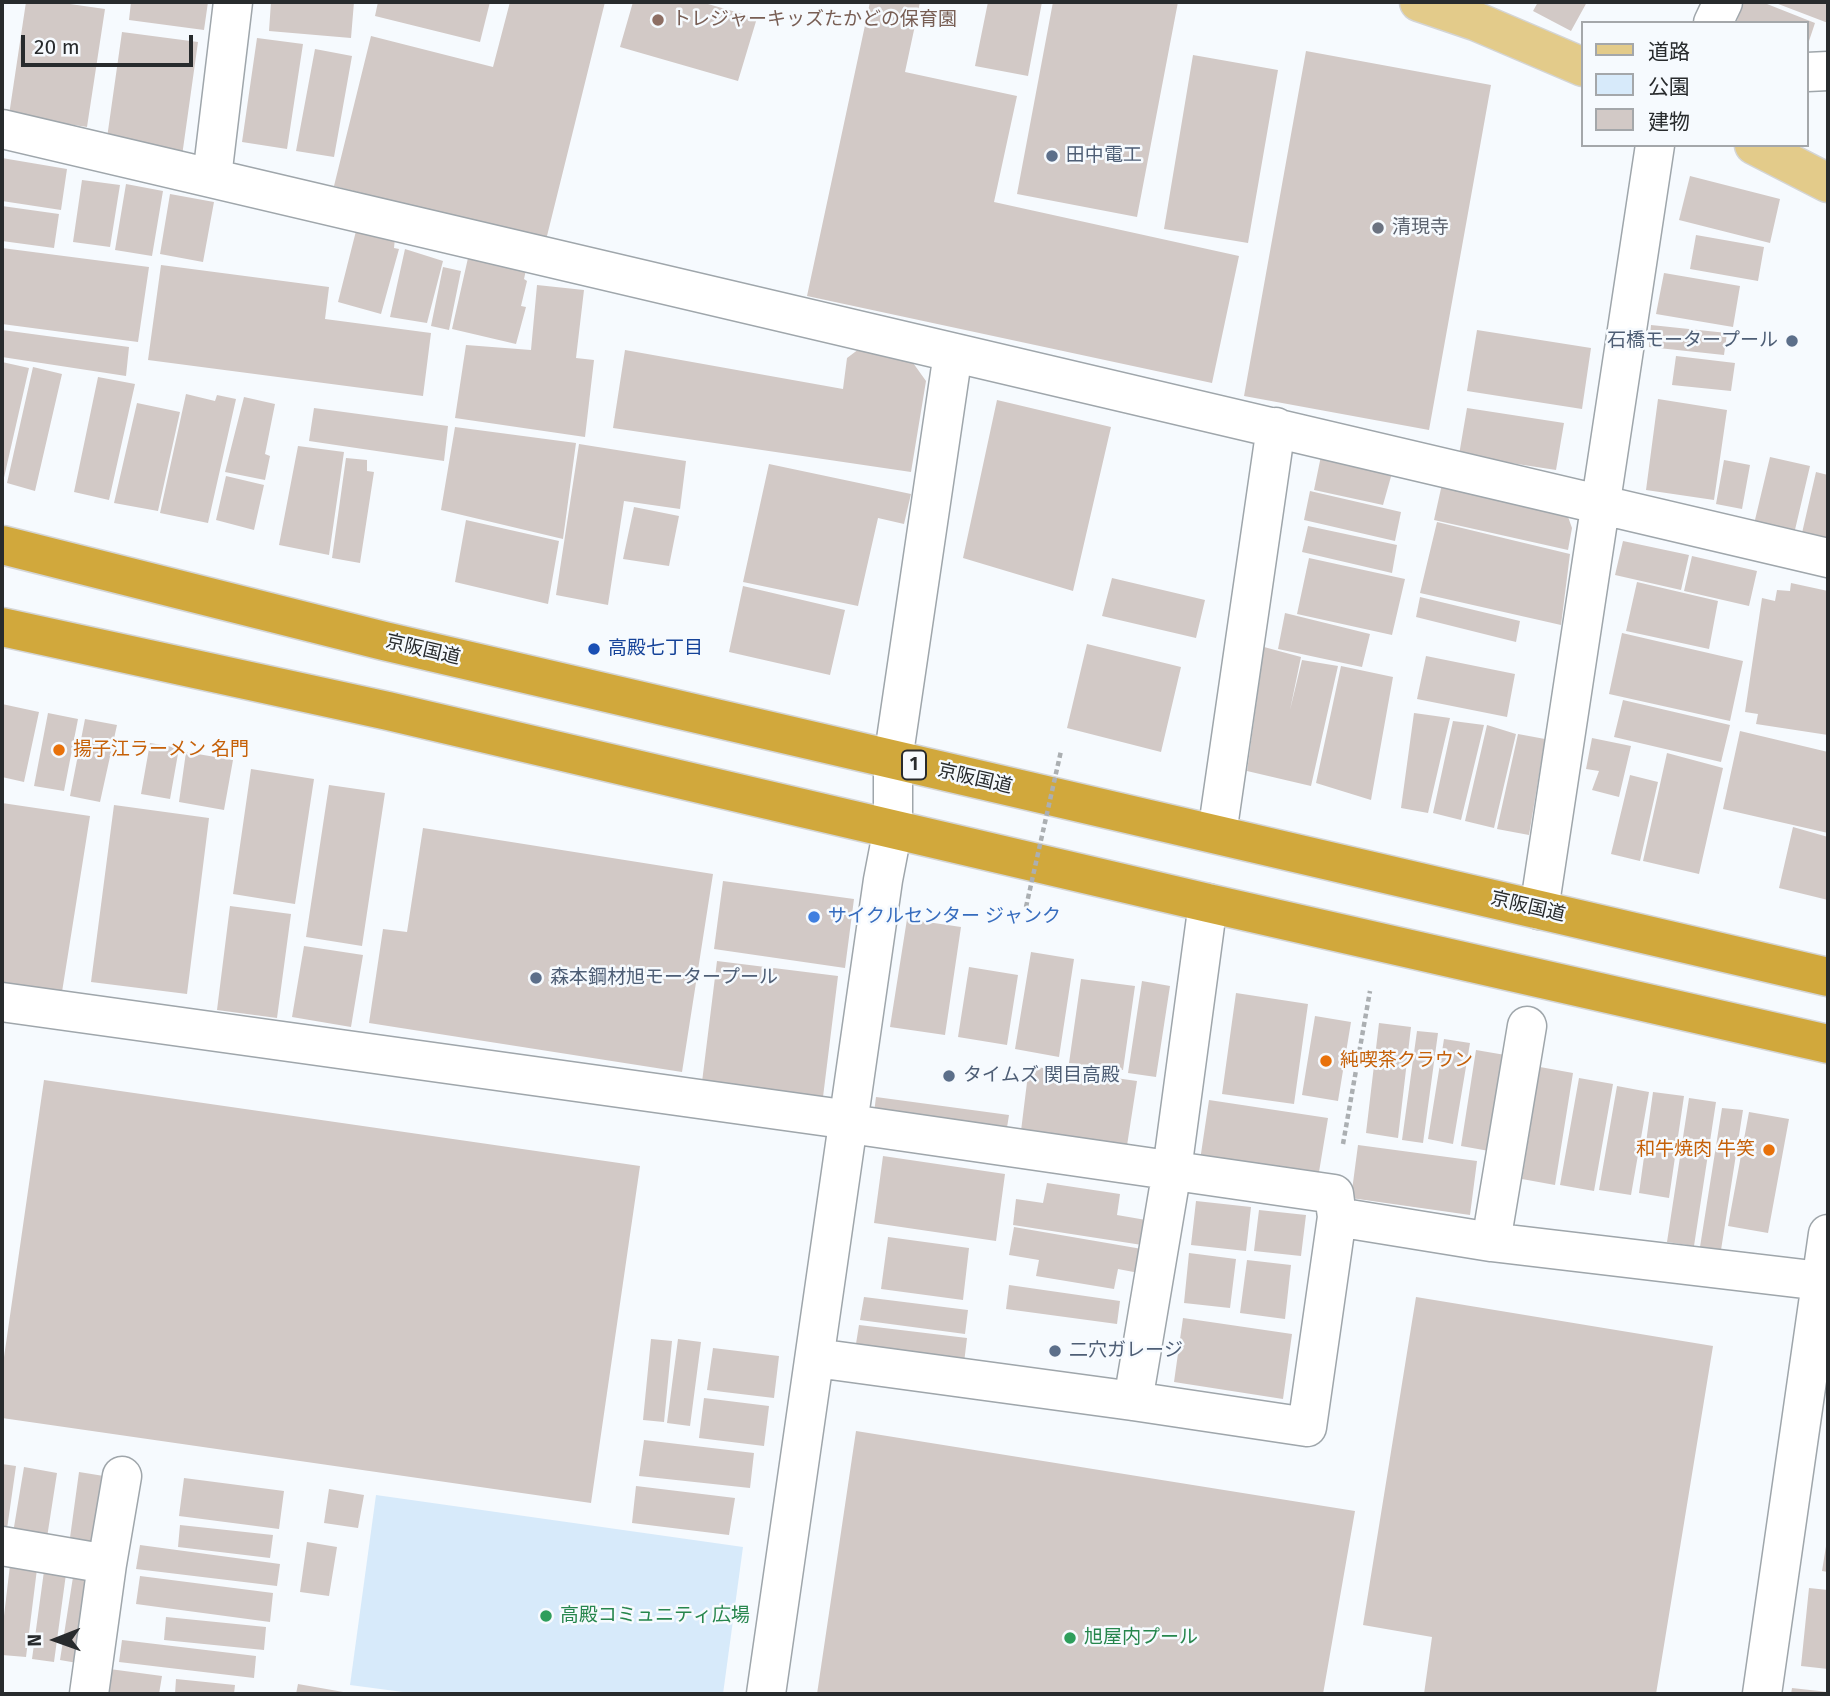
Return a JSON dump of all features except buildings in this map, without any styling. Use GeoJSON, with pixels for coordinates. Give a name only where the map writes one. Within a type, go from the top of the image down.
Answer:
{"type":"FeatureCollection","features":[{"type":"Feature","properties":{"kind":"highway","name":"京阪国道"},"geometry":{"type":"LineString","coordinates":[[2,545],[384,640],[1828,976]]}},
{"type":"Feature","properties":{"kind":"highway"},"geometry":{"type":"LineString","coordinates":[[2,627],[388,711],[1208,903],[1828,1044]]}},
{"type":"Feature","properties":{"kind":"main road"},"geometry":{"type":"LineString","coordinates":[[1419,2],[1478,12],[1582,66]]}},
{"type":"Feature","properties":{"kind":"main road"},"geometry":{"type":"LineString","coordinates":[[1758,147],[1828,183]]}},
{"type":"Feature","properties":{"kind":"street"},"geometry":{"type":"LineString","coordinates":[[212,177],[233,2]]}},
{"type":"Feature","properties":{"kind":"street"},"geometry":{"type":"LineString","coordinates":[[1714,21],[1723,2]]}},
{"type":"Feature","properties":{"kind":"street"},"geometry":{"type":"LineString","coordinates":[[1809,72],[1828,71]]}},
{"type":"Feature","properties":{"kind":"street"},"geometry":{"type":"LineString","coordinates":[[2,129],[1828,558]]}},
{"type":"Feature","properties":{"kind":"street"},"geometry":{"type":"LineString","coordinates":[[1539,910],[1655,147]]}},
{"type":"Feature","properties":{"kind":"street"},"geometry":{"type":"LineString","coordinates":[[766,1694],[883,880],[893,828],[893,760],[953,352]]}},
{"type":"Feature","properties":{"kind":"street"},"geometry":{"type":"LineString","coordinates":[[1217,834],[1276,427]]}},
{"type":"Feature","properties":{"kind":"street"},"geometry":{"type":"LineString","coordinates":[[1133,1401],[1172,1170],[1208,903]]}},
{"type":"Feature","properties":{"kind":"street"},"geometry":{"type":"LineString","coordinates":[[2,1002],[850,1121],[864,1126],[1172,1170],[1491,1242],[1821,1281]]}},
{"type":"Feature","properties":{"kind":"street"},"geometry":{"type":"LineString","coordinates":[[1491,1242],[1527,1026]]}},
{"type":"Feature","properties":{"kind":"street"},"geometry":{"type":"LineString","coordinates":[[816,1359],[1307,1427],[1335,1205]]}},
{"type":"Feature","properties":{"kind":"street"},"geometry":{"type":"LineString","coordinates":[[1762,1694],[1828,1234]]}},
{"type":"Feature","properties":{"kind":"street"},"geometry":{"type":"LineString","coordinates":[[89,1694],[122,1476]]}},
{"type":"Feature","properties":{"kind":"street"},"geometry":{"type":"LineString","coordinates":[[2,1546],[107,1564]]}},
{"type":"Feature","properties":{"kind":"path"},"geometry":{"type":"LineString","coordinates":[[1026,907],[1061,751]]}},
{"type":"Feature","properties":{"kind":"path"},"geometry":{"type":"LineString","coordinates":[[1335,1205],[1371,989]]}},
{"type":"Feature","properties":{"kind":"green space","name":"高殿コミュニティ広場"},"geometry":{"type":"Polygon","coordinates":[[[376,1495],[743,1547],[723,1694],[418,1694],[350,1685],[376,1495]]]}},
{"type":"Feature","properties":{"kind":"place","name":"トレジャーキッズたかどの保育園"},"geometry":{"type":"Point","coordinates":[658,20]}},
{"type":"Feature","properties":{"kind":"place","name":"田中電工"},"geometry":{"type":"Point","coordinates":[1052,156]}},
{"type":"Feature","properties":{"kind":"place","name":"清現寺"},"geometry":{"type":"Point","coordinates":[1378,228]}},
{"type":"Feature","properties":{"kind":"place","name":"石橋モータープール"},"geometry":{"type":"Point","coordinates":[1792,341]}},
{"type":"Feature","properties":{"kind":"place","name":"高殿七丁目"},"geometry":{"type":"Point","coordinates":[594,649]}},
{"type":"Feature","properties":{"kind":"place","name":"揚子江ラーメン 名門"},"geometry":{"type":"Point","coordinates":[59,750]}},
{"type":"Feature","properties":{"kind":"place","name":"サイクルセンター ジャンク"},"geometry":{"type":"Point","coordinates":[814,917]}},
{"type":"Feature","properties":{"kind":"place","name":"森本鋼材旭モータープール"},"geometry":{"type":"Point","coordinates":[536,978]}},
{"type":"Feature","properties":{"kind":"place","name":"純喫茶クラウン"},"geometry":{"type":"Point","coordinates":[1326,1061]}},
{"type":"Feature","properties":{"kind":"place","name":"タイムズ 関目高殿"},"geometry":{"type":"Point","coordinates":[949,1076]}},
{"type":"Feature","properties":{"kind":"place","name":"和牛焼肉 牛笑"},"geometry":{"type":"Point","coordinates":[1769,1150]}},
{"type":"Feature","properties":{"kind":"place","name":"二穴ガレージ"},"geometry":{"type":"Point","coordinates":[1055,1351]}},
{"type":"Feature","properties":{"kind":"place","name":"高殿コミュニティ広場"},"geometry":{"type":"Point","coordinates":[546,1616]}},
{"type":"Feature","properties":{"kind":"place","name":"旭屋内プール"},"geometry":{"type":"Point","coordinates":[1070,1638]}}]}
